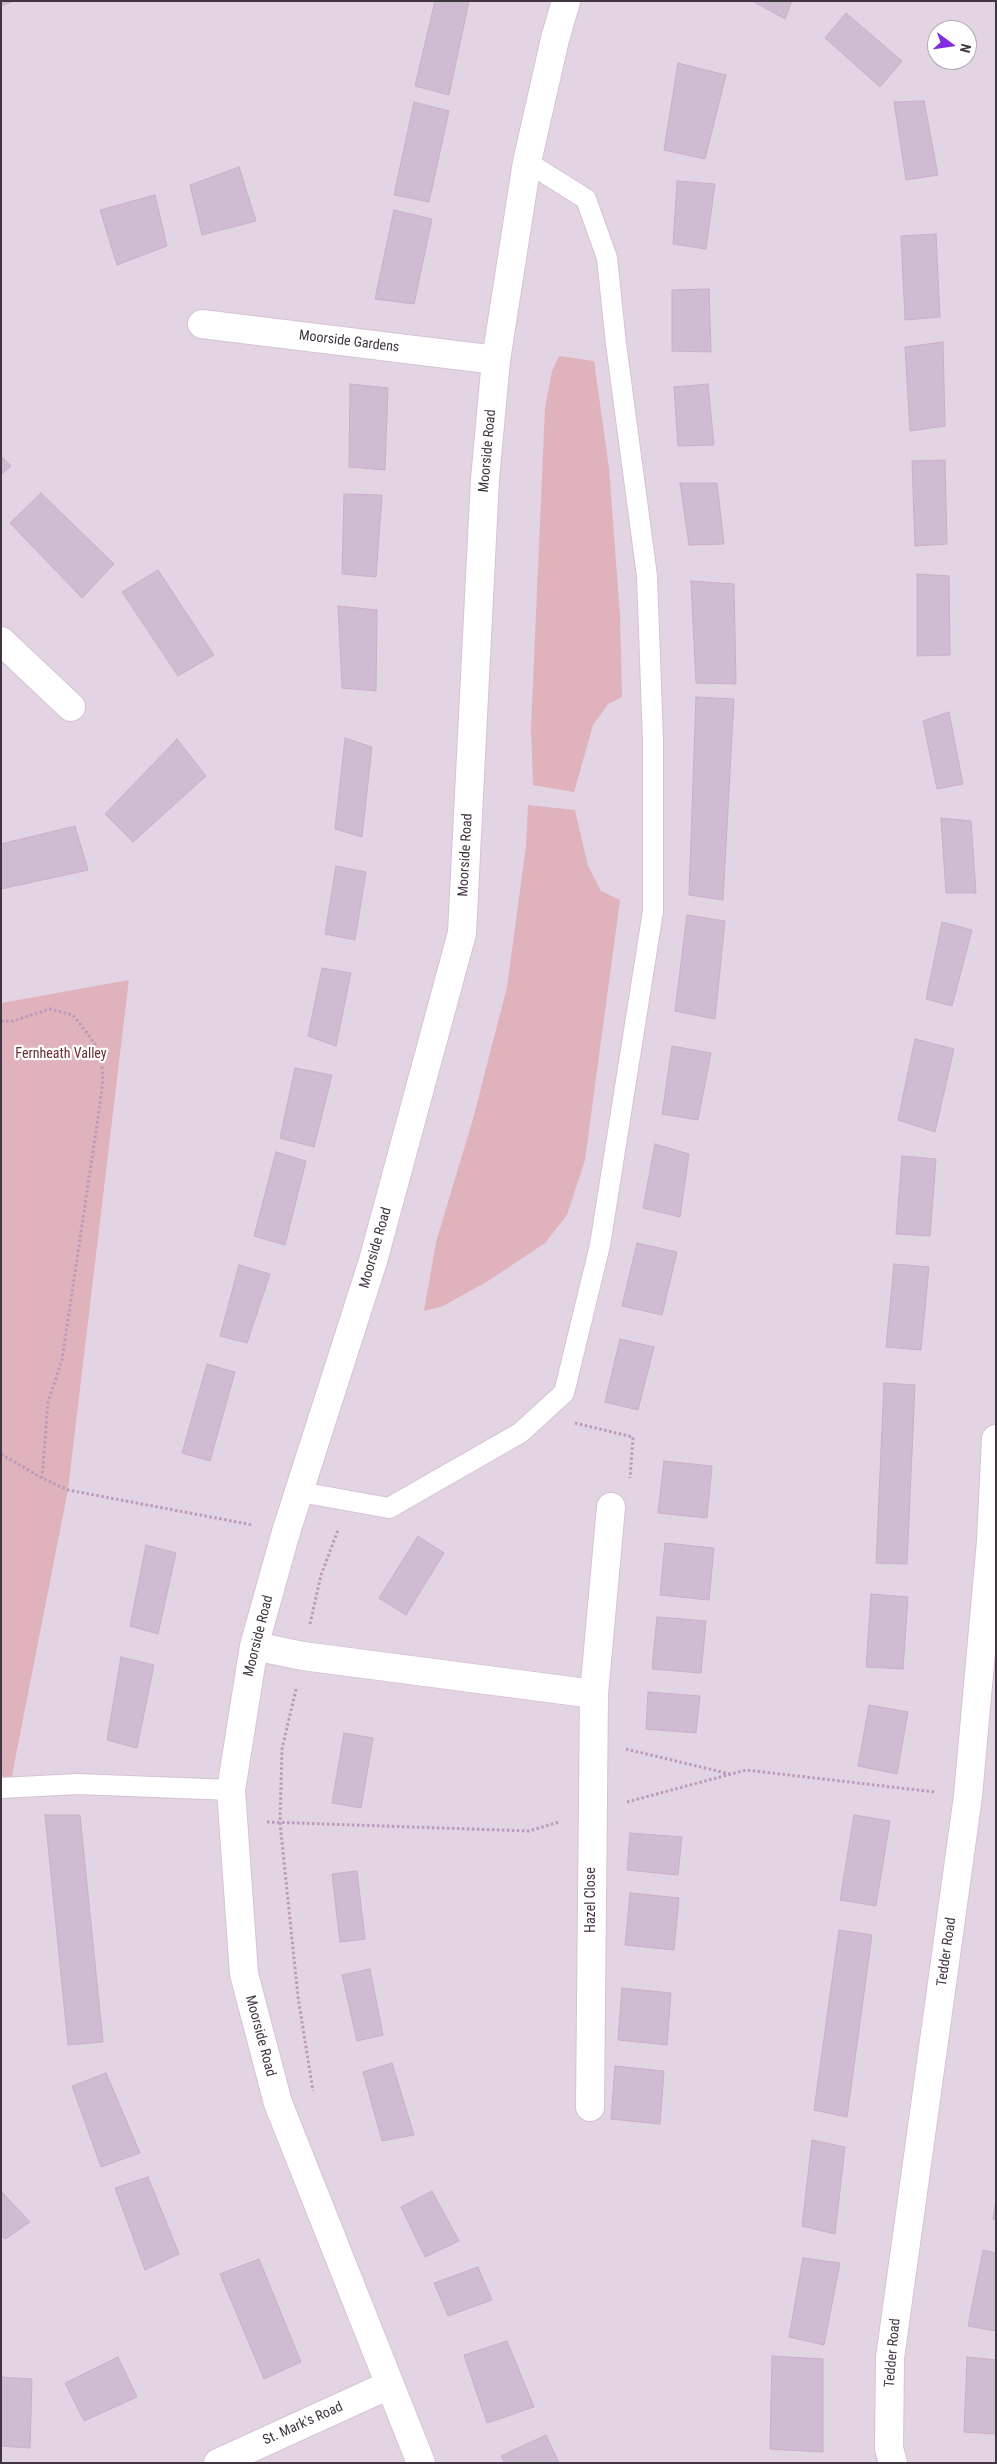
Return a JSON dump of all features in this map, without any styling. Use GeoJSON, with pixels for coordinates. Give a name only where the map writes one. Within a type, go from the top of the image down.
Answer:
{"type":"FeatureCollection","features":[{"type":"Feature","properties":{"kind":"street","name":"Moorside Road"},"geometry":{"type":"LineString","coordinates":[[421,2463],[275,2094],[244,1974],[231,1790],[254,1646],[286,1532],[373,1261],[462,933],[485,480],[496,360],[527,162],[555,39],[566,1]]}},
{"type":"Feature","properties":{"kind":"street","name":"Moorside Gardens"},"geometry":{"type":"LineString","coordinates":[[202,324],[496,360]]}},
{"type":"Feature","properties":{"kind":"street"},"geometry":{"type":"LineString","coordinates":[[1,641],[71,707]]}},
{"type":"Feature","properties":{"kind":"street","name":"Tedder Road"},"geometry":{"type":"LineString","coordinates":[[892,2463],[889,2448],[890,2358],[968,1796],[990,1541],[996,1439]]}},
{"type":"Feature","properties":{"kind":"street","name":"Hazel Close"},"geometry":{"type":"LineString","coordinates":[[590,2107],[594,1694],[611,1507]]}},
{"type":"Feature","properties":{"kind":"street"},"geometry":{"type":"LineString","coordinates":[[254,1646],[303,1656],[594,1694]]}},
{"type":"Feature","properties":{"kind":"street","name":"St. Mark's Road"},"geometry":{"type":"LineString","coordinates":[[218,2463],[389,2385]]}},
{"type":"Feature","properties":{"kind":"lane"},"geometry":{"type":"LineString","coordinates":[[300,1492],[389,1508],[520,1433],[564,1393],[600,1245],[635,1038],[653,911],[653,741],[647,576],[616,344],[607,258],[586,199],[527,162]]}},
{"type":"Feature","properties":{"kind":"lane"},"geometry":{"type":"LineString","coordinates":[[1,1788],[78,1784],[231,1790]]}},
{"type":"Feature","properties":{"kind":"path"},"geometry":{"type":"LineString","coordinates":[[1,1021],[13,1021],[50,1009],[72,1015],[102,1055],[103,1080],[100,1104],[62,1360],[48,1402],[42,1478]]}},
{"type":"Feature","properties":{"kind":"path"},"geometry":{"type":"LineString","coordinates":[[1,1454],[42,1478],[68,1490],[286,1532]]}},
{"type":"Feature","properties":{"kind":"path"},"geometry":{"type":"LineString","coordinates":[[313,2094],[298,1997],[280,1823],[282,1749],[321,1574],[349,1501]]}},
{"type":"Feature","properties":{"kind":"shaded area"},"geometry":{"type":"Polygon","coordinates":[[[1,1],[996,1],[996,2463],[1,2463],[1,1773],[10,1785],[68,1490],[129,981],[1,1003],[1,1]]]}},
{"type":"Feature","properties":{"kind":"green space"},"geometry":{"type":"Polygon","coordinates":[[[559,356],[594,361],[609,468],[620,615],[622,697],[608,704],[593,725],[574,792],[533,785],[531,728],[545,408],[552,371],[559,356]]]}},
{"type":"Feature","properties":{"kind":"green space"},"geometry":{"type":"Polygon","coordinates":[[[528,805],[575,810],[588,866],[601,891],[620,900],[585,1160],[567,1215],[545,1243],[488,1281],[443,1306],[424,1311],[436,1242],[473,1119],[507,987],[526,846],[528,805]]]}},
{"type":"Feature","properties":{"kind":"green space","name":"Fernheath Valley"},"geometry":{"type":"Polygon","coordinates":[[[129,980],[68,1490],[10,1786],[1,1773],[1,1003],[129,980]]]}},
{"type":"Feature","properties":{"kind":"building"},"geometry":{"type":"Polygon","coordinates":[[[1,1],[14,1],[1,6],[1,1]]]}},
{"type":"Feature","properties":{"kind":"building"},"geometry":{"type":"Polygon","coordinates":[[[435,1],[469,1],[449,95],[415,86],[435,1]]]}},
{"type":"Feature","properties":{"kind":"building"},"geometry":{"type":"Polygon","coordinates":[[[752,1],[792,1],[785,19],[752,1]]]}},
{"type":"Feature","properties":{"kind":"building"},"geometry":{"type":"Polygon","coordinates":[[[846,13],[902,61],[880,87],[825,38],[846,13]]]}},
{"type":"Feature","properties":{"kind":"building"},"geometry":{"type":"Polygon","coordinates":[[[678,63],[726,75],[705,159],[664,150],[678,63]]]}},
{"type":"Feature","properties":{"kind":"building"},"geometry":{"type":"Polygon","coordinates":[[[924,101],[938,175],[906,180],[894,102],[924,101]]]}},
{"type":"Feature","properties":{"kind":"building"},"geometry":{"type":"Polygon","coordinates":[[[414,102],[449,111],[429,202],[394,195],[414,102]]]}},
{"type":"Feature","properties":{"kind":"building"},"geometry":{"type":"Polygon","coordinates":[[[239,167],[256,221],[202,235],[190,185],[239,167]]]}},
{"type":"Feature","properties":{"kind":"building"},"geometry":{"type":"Polygon","coordinates":[[[677,181],[715,184],[706,249],[673,244],[677,181]]]}},
{"type":"Feature","properties":{"kind":"building"},"geometry":{"type":"Polygon","coordinates":[[[155,195],[167,246],[117,265],[100,210],[155,195]]]}},
{"type":"Feature","properties":{"kind":"building"},"geometry":{"type":"Polygon","coordinates":[[[394,210],[432,219],[414,304],[375,299],[394,210]]]}},
{"type":"Feature","properties":{"kind":"building"},"geometry":{"type":"Polygon","coordinates":[[[936,234],[940,317],[905,320],[901,236],[936,234]]]}},
{"type":"Feature","properties":{"kind":"building"},"geometry":{"type":"Polygon","coordinates":[[[709,289],[711,352],[672,351],[672,290],[709,289]]]}},
{"type":"Feature","properties":{"kind":"building"},"geometry":{"type":"Polygon","coordinates":[[[943,342],[945,426],[910,431],[905,347],[943,342]]]}},
{"type":"Feature","properties":{"kind":"building"},"geometry":{"type":"Polygon","coordinates":[[[350,384],[388,388],[385,470],[349,467],[350,384]]]}},
{"type":"Feature","properties":{"kind":"building"},"geometry":{"type":"Polygon","coordinates":[[[708,384],[714,445],[678,446],[674,387],[708,384]]]}},
{"type":"Feature","properties":{"kind":"building"},"geometry":{"type":"Polygon","coordinates":[[[1,456],[11,466],[1,475],[1,456]]]}},
{"type":"Feature","properties":{"kind":"building"},"geometry":{"type":"Polygon","coordinates":[[[945,460],[947,544],[915,546],[912,461],[945,460]]]}},
{"type":"Feature","properties":{"kind":"building"},"geometry":{"type":"Polygon","coordinates":[[[680,483],[717,483],[724,544],[689,545],[680,483]]]}},
{"type":"Feature","properties":{"kind":"building"},"geometry":{"type":"Polygon","coordinates":[[[41,493],[114,564],[82,598],[10,523],[41,493]]]}},
{"type":"Feature","properties":{"kind":"building"},"geometry":{"type":"Polygon","coordinates":[[[344,494],[382,495],[376,577],[342,574],[344,494]]]}},
{"type":"Feature","properties":{"kind":"building"},"geometry":{"type":"Polygon","coordinates":[[[158,570],[214,655],[178,676],[122,592],[158,570]]]}},
{"type":"Feature","properties":{"kind":"building"},"geometry":{"type":"Polygon","coordinates":[[[917,574],[949,576],[950,655],[917,656],[917,574]]]}},
{"type":"Feature","properties":{"kind":"building"},"geometry":{"type":"Polygon","coordinates":[[[691,581],[734,584],[736,684],[696,683],[691,581]]]}},
{"type":"Feature","properties":{"kind":"building"},"geometry":{"type":"Polygon","coordinates":[[[338,606],[377,610],[376,691],[342,688],[338,606]]]}},
{"type":"Feature","properties":{"kind":"building"},"geometry":{"type":"Polygon","coordinates":[[[696,697],[734,699],[723,900],[689,895],[696,697]]]}},
{"type":"Feature","properties":{"kind":"building"},"geometry":{"type":"Polygon","coordinates":[[[949,712],[963,784],[937,789],[923,721],[949,712]]]}},
{"type":"Feature","properties":{"kind":"building"},"geometry":{"type":"Polygon","coordinates":[[[345,738],[372,747],[362,837],[335,829],[345,738]]]}},
{"type":"Feature","properties":{"kind":"building"},"geometry":{"type":"Polygon","coordinates":[[[177,739],[206,776],[133,842],[105,814],[177,739]]]}},
{"type":"Feature","properties":{"kind":"building"},"geometry":{"type":"Polygon","coordinates":[[[941,818],[971,821],[976,893],[946,893],[941,818]]]}},
{"type":"Feature","properties":{"kind":"building"},"geometry":{"type":"Polygon","coordinates":[[[75,826],[88,870],[1,889],[1,844],[75,826]]]}},
{"type":"Feature","properties":{"kind":"building"},"geometry":{"type":"Polygon","coordinates":[[[336,866],[366,872],[355,940],[325,934],[336,866]]]}},
{"type":"Feature","properties":{"kind":"building"},"geometry":{"type":"Polygon","coordinates":[[[687,915],[725,921],[715,1019],[675,1011],[687,915]]]}},
{"type":"Feature","properties":{"kind":"building"},"geometry":{"type":"Polygon","coordinates":[[[942,922],[972,930],[952,1006],[926,999],[942,922]]]}},
{"type":"Feature","properties":{"kind":"building"},"geometry":{"type":"Polygon","coordinates":[[[322,968],[351,973],[336,1046],[308,1036],[322,968]]]}},
{"type":"Feature","properties":{"kind":"building"},"geometry":{"type":"Polygon","coordinates":[[[915,1039],[954,1049],[935,1132],[898,1120],[915,1039]]]}},
{"type":"Feature","properties":{"kind":"building"},"geometry":{"type":"Polygon","coordinates":[[[672,1046],[711,1053],[698,1120],[662,1114],[672,1046]]]}},
{"type":"Feature","properties":{"kind":"building"},"geometry":{"type":"Polygon","coordinates":[[[295,1068],[332,1075],[314,1147],[280,1138],[295,1068]]]}},
{"type":"Feature","properties":{"kind":"building"},"geometry":{"type":"Polygon","coordinates":[[[655,1144],[689,1154],[680,1217],[643,1208],[655,1144]]]}},
{"type":"Feature","properties":{"kind":"building"},"geometry":{"type":"Polygon","coordinates":[[[276,1152],[306,1161],[285,1245],[254,1236],[276,1152]]]}},
{"type":"Feature","properties":{"kind":"building"},"geometry":{"type":"Polygon","coordinates":[[[902,1156],[936,1159],[930,1236],[896,1234],[902,1156]]]}},
{"type":"Feature","properties":{"kind":"building"},"geometry":{"type":"Polygon","coordinates":[[[637,1243],[677,1252],[662,1315],[622,1306],[637,1243]]]}},
{"type":"Feature","properties":{"kind":"building"},"geometry":{"type":"Polygon","coordinates":[[[894,1264],[929,1267],[921,1350],[886,1347],[894,1264]]]}},
{"type":"Feature","properties":{"kind":"building"},"geometry":{"type":"Polygon","coordinates":[[[239,1265],[270,1274],[247,1343],[220,1336],[239,1265]]]}},
{"type":"Feature","properties":{"kind":"building"},"geometry":{"type":"Polygon","coordinates":[[[620,1339],[654,1347],[638,1410],[605,1402],[620,1339]]]}},
{"type":"Feature","properties":{"kind":"building"},"geometry":{"type":"Polygon","coordinates":[[[207,1364],[235,1372],[210,1461],[182,1453],[207,1364]]]}},
{"type":"Feature","properties":{"kind":"building"},"geometry":{"type":"Polygon","coordinates":[[[884,1383],[915,1385],[907,1564],[876,1563],[884,1383]]]}},
{"type":"Feature","properties":{"kind":"building"},"geometry":{"type":"Polygon","coordinates":[[[664,1461],[712,1466],[707,1518],[658,1513],[664,1461]]]}},
{"type":"Feature","properties":{"kind":"building"},"geometry":{"type":"Polygon","coordinates":[[[418,1536],[444,1553],[406,1615],[379,1598],[418,1536]]]}},
{"type":"Feature","properties":{"kind":"building"},"geometry":{"type":"Polygon","coordinates":[[[665,1543],[714,1548],[709,1600],[660,1595],[665,1543]]]}},
{"type":"Feature","properties":{"kind":"building"},"geometry":{"type":"Polygon","coordinates":[[[146,1545],[176,1553],[158,1634],[130,1626],[146,1545]]]}},
{"type":"Feature","properties":{"kind":"building"},"geometry":{"type":"Polygon","coordinates":[[[871,1594],[908,1597],[903,1669],[866,1667],[871,1594]]]}},
{"type":"Feature","properties":{"kind":"building"},"geometry":{"type":"Polygon","coordinates":[[[657,1617],[706,1621],[701,1673],[652,1669],[657,1617]]]}},
{"type":"Feature","properties":{"kind":"building"},"geometry":{"type":"Polygon","coordinates":[[[121,1657],[154,1665],[137,1748],[107,1740],[121,1657]]]}},
{"type":"Feature","properties":{"kind":"building"},"geometry":{"type":"Polygon","coordinates":[[[648,1692],[700,1696],[696,1733],[646,1729],[648,1692]]]}},
{"type":"Feature","properties":{"kind":"building"},"geometry":{"type":"Polygon","coordinates":[[[869,1705],[908,1712],[897,1774],[858,1766],[869,1705]]]}},
{"type":"Feature","properties":{"kind":"building"},"geometry":{"type":"Polygon","coordinates":[[[344,1733],[373,1738],[361,1808],[332,1803],[344,1733]]]}},
{"type":"Feature","properties":{"kind":"building"},"geometry":{"type":"Polygon","coordinates":[[[45,1815],[80,1815],[103,2042],[68,2045],[45,1815]]]}},
{"type":"Feature","properties":{"kind":"building"},"geometry":{"type":"Polygon","coordinates":[[[854,1815],[890,1821],[876,1906],[840,1900],[854,1815]]]}},
{"type":"Feature","properties":{"kind":"building"},"geometry":{"type":"Polygon","coordinates":[[[630,1833],[682,1837],[678,1875],[627,1870],[630,1833]]]}},
{"type":"Feature","properties":{"kind":"building"},"geometry":{"type":"Polygon","coordinates":[[[357,1871],[365,1939],[340,1942],[332,1874],[357,1871]]]}},
{"type":"Feature","properties":{"kind":"building"},"geometry":{"type":"Polygon","coordinates":[[[630,1893],[679,1898],[674,1950],[625,1945],[630,1893]]]}},
{"type":"Feature","properties":{"kind":"building"},"geometry":{"type":"Polygon","coordinates":[[[839,1930],[872,1935],[847,2117],[814,2110],[839,1930]]]}},
{"type":"Feature","properties":{"kind":"building"},"geometry":{"type":"Polygon","coordinates":[[[370,1969],[383,2035],[357,2041],[342,1975],[370,1969]]]}},
{"type":"Feature","properties":{"kind":"building"},"geometry":{"type":"Polygon","coordinates":[[[622,1988],[671,1993],[667,2045],[618,2040],[622,1988]]]}},
{"type":"Feature","properties":{"kind":"building"},"geometry":{"type":"Polygon","coordinates":[[[392,2063],[414,2135],[382,2141],[363,2072],[392,2063]]]}},
{"type":"Feature","properties":{"kind":"building"},"geometry":{"type":"Polygon","coordinates":[[[615,2066],[664,2071],[660,2124],[611,2119],[615,2066]]]}},
{"type":"Feature","properties":{"kind":"building"},"geometry":{"type":"Polygon","coordinates":[[[106,2073],[140,2153],[101,2167],[72,2086],[106,2073]]]}},
{"type":"Feature","properties":{"kind":"building"},"geometry":{"type":"Polygon","coordinates":[[[812,2140],[845,2147],[835,2234],[802,2226],[812,2140]]]}},
{"type":"Feature","properties":{"kind":"building"},"geometry":{"type":"Polygon","coordinates":[[[148,2177],[179,2254],[145,2270],[115,2188],[148,2177]]]}},
{"type":"Feature","properties":{"kind":"building"},"geometry":{"type":"Polygon","coordinates":[[[1,2191],[30,2222],[5,2239],[1,2235],[1,2191]]]}},
{"type":"Feature","properties":{"kind":"building"},"geometry":{"type":"Polygon","coordinates":[[[432,2191],[459,2241],[425,2257],[401,2207],[432,2191]]]}},
{"type":"Feature","properties":{"kind":"building"},"geometry":{"type":"Polygon","coordinates":[[[996,2199],[996,2220],[993,2219],[996,2199]]]}},
{"type":"Feature","properties":{"kind":"building"},"geometry":{"type":"Polygon","coordinates":[[[983,2250],[996,2253],[996,2331],[968,2326],[983,2250]]]}},
{"type":"Feature","properties":{"kind":"building"},"geometry":{"type":"Polygon","coordinates":[[[803,2258],[840,2263],[824,2345],[789,2337],[803,2258]]]}},
{"type":"Feature","properties":{"kind":"building"},"geometry":{"type":"Polygon","coordinates":[[[259,2259],[301,2362],[264,2379],[220,2274],[259,2259]]]}},
{"type":"Feature","properties":{"kind":"building"},"geometry":{"type":"Polygon","coordinates":[[[478,2267],[492,2300],[448,2316],[434,2283],[478,2267]]]}},
{"type":"Feature","properties":{"kind":"building"},"geometry":{"type":"Polygon","coordinates":[[[507,2341],[534,2407],[487,2423],[464,2355],[507,2341]]]}},
{"type":"Feature","properties":{"kind":"building"},"geometry":{"type":"Polygon","coordinates":[[[772,2356],[823,2359],[823,2452],[770,2449],[772,2356]]]}},
{"type":"Feature","properties":{"kind":"building"},"geometry":{"type":"Polygon","coordinates":[[[118,2357],[137,2397],[84,2421],[65,2383],[118,2357]]]}},
{"type":"Feature","properties":{"kind":"building"},"geometry":{"type":"Polygon","coordinates":[[[967,2357],[996,2360],[996,2434],[964,2432],[967,2357]]]}},
{"type":"Feature","properties":{"kind":"building"},"geometry":{"type":"Polygon","coordinates":[[[1,2377],[32,2379],[30,2448],[1,2446],[1,2377]]]}},
{"type":"Feature","properties":{"kind":"building"},"geometry":{"type":"Polygon","coordinates":[[[546,2435],[559,2463],[505,2463],[501,2456],[546,2435]]]}}]}
